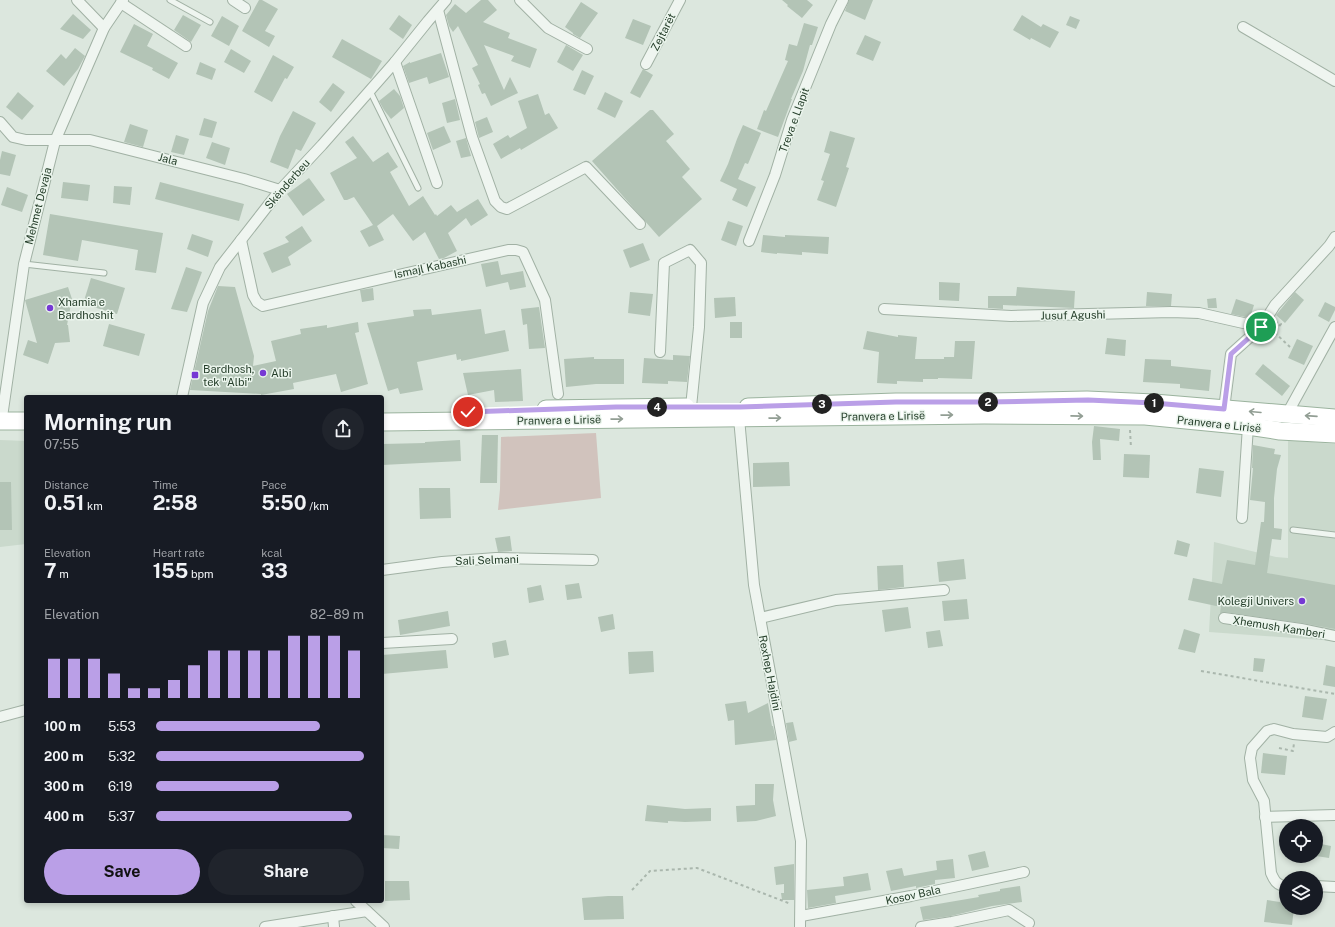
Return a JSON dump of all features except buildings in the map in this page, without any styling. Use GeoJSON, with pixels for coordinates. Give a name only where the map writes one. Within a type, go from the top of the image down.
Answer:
{"type":"FeatureCollection","features":[{"type":"Feature","properties":{"kind":"main road","name":"Pranvera e Lirisë"},"geometry":{"type":"LineString","coordinates":[[384,414],[594,408],[740,407],[889,402],[1088,400],[1154,403],[1335,418]]}},
{"type":"Feature","properties":{"kind":"main road","name":"Pranvera e Lirisë"},"geometry":{"type":"LineString","coordinates":[[384,422],[984,415],[1145,416],[1248,426],[1280,431],[1335,434]]}},
{"type":"Feature","properties":{"kind":"main road"},"geometry":{"type":"LineString","coordinates":[[0,424],[24,421]]}},
{"type":"Feature","properties":{"kind":"main road"},"geometry":{"type":"LineString","coordinates":[[0,424],[24,427]]}},
{"type":"Feature","properties":{"kind":"street"},"geometry":{"type":"LineString","coordinates":[[77,0],[104,28]]}},
{"type":"Feature","properties":{"kind":"street"},"geometry":{"type":"LineString","coordinates":[[233,0],[245,8]]}},
{"type":"Feature","properties":{"kind":"street","name":"Skënderbeu"},"geometry":{"type":"LineString","coordinates":[[182,395],[204,303],[220,267],[280,190],[370,91],[446,0]]}},
{"type":"Feature","properties":{"kind":"street"},"geometry":{"type":"LineString","coordinates":[[520,0],[548,28],[587,48]]}},
{"type":"Feature","properties":{"kind":"street","name":"Zejtarët"},"geometry":{"type":"LineString","coordinates":[[646,64],[680,0]]}},
{"type":"Feature","properties":{"kind":"street","name":"Treva e Llapit"},"geometry":{"type":"LineString","coordinates":[[749,241],[775,175],[792,120],[831,24],[843,0]]}},
{"type":"Feature","properties":{"kind":"street"},"geometry":{"type":"LineString","coordinates":[[122,2],[186,46]]}},
{"type":"Feature","properties":{"kind":"street","name":"Mehmet Devaja"},"geometry":{"type":"LineString","coordinates":[[0,424],[24,264],[55,141],[104,28],[122,2]]}},
{"type":"Feature","properties":{"kind":"street"},"geometry":{"type":"LineString","coordinates":[[438,10],[472,137],[495,201],[501,207],[507,209],[586,167],[640,224]]}},
{"type":"Feature","properties":{"kind":"street"},"geometry":{"type":"LineString","coordinates":[[1243,27],[1335,81]]}},
{"type":"Feature","properties":{"kind":"street"},"geometry":{"type":"LineString","coordinates":[[395,62],[437,183]]}},
{"type":"Feature","properties":{"kind":"street","name":"Jala"},"geometry":{"type":"LineString","coordinates":[[0,122],[13,137],[26,140],[90,140],[221,173],[280,190]]}},
{"type":"Feature","properties":{"kind":"street"},"geometry":{"type":"LineString","coordinates":[[1224,409],[1231,354],[1263,323],[1275,305],[1330,246],[1335,237]]}},
{"type":"Feature","properties":{"kind":"street","name":"Ismajl Kabashi"},"geometry":{"type":"LineString","coordinates":[[241,240],[252,295],[257,302],[263,306],[508,250],[523,252],[545,300],[558,394]]}},
{"type":"Feature","properties":{"kind":"street"},"geometry":{"type":"LineString","coordinates":[[660,352],[664,264],[690,250],[701,263],[699,327],[691,407]]}},
{"type":"Feature","properties":{"kind":"street","name":"Jusuf Agushi"},"geometry":{"type":"LineString","coordinates":[[884,308],[1011,316],[1171,312],[1200,313],[1263,323]]}},
{"type":"Feature","properties":{"kind":"street"},"geometry":{"type":"LineString","coordinates":[[1287,414],[1335,327]]}},
{"type":"Feature","properties":{"kind":"street","name":"Rexhep Hajdini"},"geometry":{"type":"LineString","coordinates":[[739,418],[754,585],[801,841],[800,927]]}},
{"type":"Feature","properties":{"kind":"street"},"geometry":{"type":"LineString","coordinates":[[1242,518],[1248,426]]}},
{"type":"Feature","properties":{"kind":"street","name":"Sali Selmani"},"geometry":{"type":"LineString","coordinates":[[384,570],[442,562],[496,558],[593,560]]}},
{"type":"Feature","properties":{"kind":"street"},"geometry":{"type":"LineString","coordinates":[[760,618],[836,600],[944,590]]}},
{"type":"Feature","properties":{"kind":"street","name":"Xhemush Kamberi"},"geometry":{"type":"LineString","coordinates":[[1224,618],[1301,629],[1335,636]]}},
{"type":"Feature","properties":{"kind":"street"},"geometry":{"type":"LineString","coordinates":[[384,643],[452,639]]}},
{"type":"Feature","properties":{"kind":"street"},"geometry":{"type":"LineString","coordinates":[[0,717],[24,711]]}},
{"type":"Feature","properties":{"kind":"street"},"geometry":{"type":"LineString","coordinates":[[1279,885],[1274,881],[1271,873],[1264,801],[1254,780],[1250,758],[1252,748],[1268,731],[1274,729],[1296,734],[1327,737],[1335,732]]}},
{"type":"Feature","properties":{"kind":"street"},"geometry":{"type":"LineString","coordinates":[[1265,817],[1335,816]]}},
{"type":"Feature","properties":{"kind":"street","name":"Kosov Bala"},"geometry":{"type":"LineString","coordinates":[[801,912],[911,896],[1024,872]]}},
{"type":"Feature","properties":{"kind":"street"},"geometry":{"type":"LineString","coordinates":[[1323,886],[1335,887]]}},
{"type":"Feature","properties":{"kind":"street"},"geometry":{"type":"LineString","coordinates":[[358,903],[384,927]]}},
{"type":"Feature","properties":{"kind":"street"},"geometry":{"type":"LineString","coordinates":[[921,927],[1009,910],[1029,923]]}},
{"type":"Feature","properties":{"kind":"street"},"geometry":{"type":"LineString","coordinates":[[265,927],[367,911]]}},
{"type":"Feature","properties":{"kind":"street"},"geometry":{"type":"LineString","coordinates":[[333,916],[334,927]]}},
{"type":"Feature","properties":{"kind":"lane"},"geometry":{"type":"LineString","coordinates":[[170,0],[210,22]]}},
{"type":"Feature","properties":{"kind":"lane"},"geometry":{"type":"LineString","coordinates":[[370,91],[418,188]]}},
{"type":"Feature","properties":{"kind":"lane"},"geometry":{"type":"LineString","coordinates":[[24,264],[104,273]]}},
{"type":"Feature","properties":{"kind":"lane"},"geometry":{"type":"LineString","coordinates":[[1293,530],[1335,535]]}},
{"type":"Feature","properties":{"kind":"path"},"geometry":{"type":"LineString","coordinates":[[1263,323],[1281,324],[1274,332],[1290,347]]}},
{"type":"Feature","properties":{"kind":"path"},"geometry":{"type":"LineString","coordinates":[[1130,417],[1131,448]]}},
{"type":"Feature","properties":{"kind":"path"},"geometry":{"type":"LineString","coordinates":[[1201,671],[1335,694]]}},
{"type":"Feature","properties":{"kind":"path"},"geometry":{"type":"LineString","coordinates":[[1279,748],[1293,751],[1296,734]]}},
{"type":"Feature","properties":{"kind":"path"},"geometry":{"type":"LineString","coordinates":[[632,890],[650,871],[697,868],[801,912]]}},
{"type":"Feature","properties":{"kind":"shaded area"},"geometry":{"type":"Polygon","coordinates":[[[596,433],[601,498],[498,510],[501,437],[596,433]]]}},
{"type":"Feature","properties":{"kind":"shaded area"},"geometry":{"type":"Polygon","coordinates":[[[0,440],[24,441],[24,544],[0,547],[0,440]]]}},
{"type":"Feature","properties":{"kind":"shaded area"},"geometry":{"type":"Polygon","coordinates":[[[1288,440],[1335,444],[1335,641],[1209,632],[1214,542],[1276,557],[1288,558],[1288,440]]]}},
{"type":"Feature","properties":{"kind":"place","name":"Xhamia e Bardhoshit"},"geometry":{"type":"Point","coordinates":[50,308]}},
{"type":"Feature","properties":{"kind":"place","name":"Albi"},"geometry":{"type":"Point","coordinates":[263,373]}},
{"type":"Feature","properties":{"kind":"place","name":"Bardhosh, tek \"Albi\""},"geometry":{"type":"Point","coordinates":[195,375]}},
{"type":"Feature","properties":{"kind":"place","name":"Kolegji Univers"},"geometry":{"type":"Point","coordinates":[1302,601]}},
{"type":"Feature","properties":{"kind":"route"},"geometry":{"type":"LineString","coordinates":[[468,412],[616,407],[740,407],[834,403],[1088,400],[1154,403],[1224,409],[1231,354],[1261,327]]}}]}
